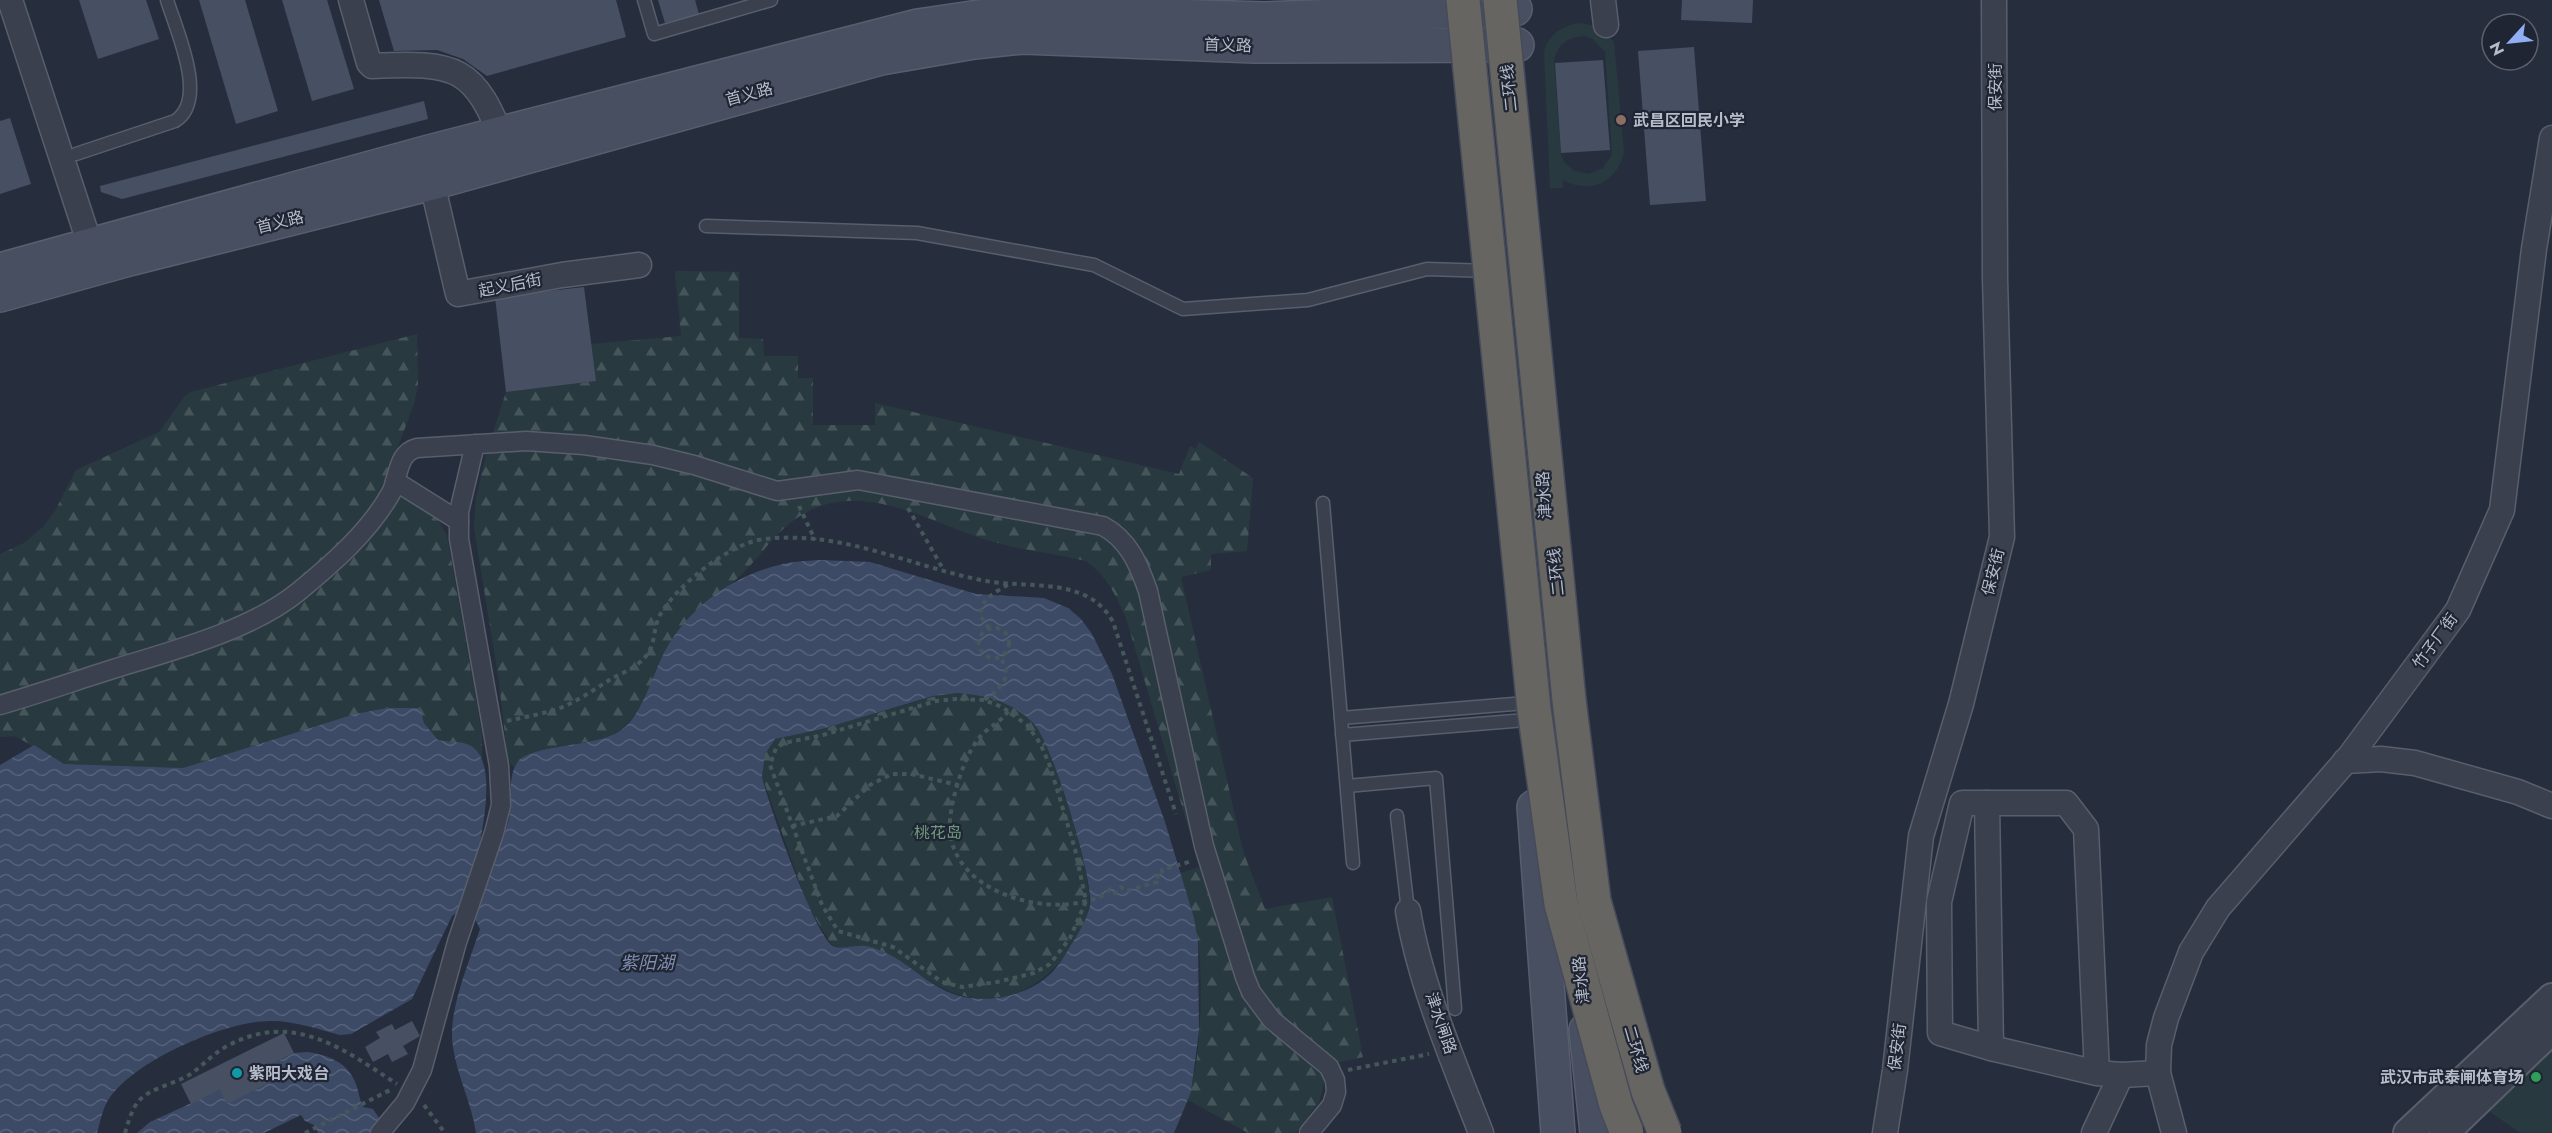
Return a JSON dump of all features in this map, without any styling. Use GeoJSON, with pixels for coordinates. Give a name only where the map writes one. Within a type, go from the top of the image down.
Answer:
{"type":"FeatureCollection","features":[{"type":"Feature","properties":{"kind":"highway","name":"二环线"},"geometry":{"type":"LineString","coordinates":[[1490,3],[1534,709],[1561,904],[1616,1105],[1627,1133]]}},
{"type":"Feature","properties":{"kind":"highway","name":"二环线"},"geometry":{"type":"LineString","coordinates":[[1490,3],[1594,902],[1648,1091],[1665,1133]]}},
{"type":"Feature","properties":{"kind":"main road","name":"首义路"},"geometry":{"type":"LineString","coordinates":[[0,270],[101,254],[432,183],[504,147],[882,34],[918,26],[1000,14],[1080,13],[1264,19],[1490,3]]}},
{"type":"Feature","properties":{"kind":"main road","name":"津水路"},"geometry":{"type":"LineString","coordinates":[[1490,3],[1517,45],[1552,637],[1567,837],[1597,1133]]}},
{"type":"Feature","properties":{"kind":"main road","name":"津水路"},"geometry":{"type":"LineString","coordinates":[[1490,3],[1478,46],[1558,1133]]}},
{"type":"Feature","properties":{"kind":"main road","name":"首义路"},"geometry":{"type":"LineString","coordinates":[[0,295],[101,254],[504,147],[881,58],[974,42],[1023,37],[1255,46],[1517,45]]}},
{"type":"Feature","properties":{"kind":"street"},"geometry":{"type":"LineString","coordinates":[[10,0],[101,254]]}},
{"type":"Feature","properties":{"kind":"street"},"geometry":{"type":"LineString","coordinates":[[26,0],[76,154],[101,254]]}},
{"type":"Feature","properties":{"kind":"street"},"geometry":{"type":"LineString","coordinates":[[351,0],[369,63],[372,66],[415,64],[436,66],[467,79],[478,91],[504,147]]}},
{"type":"Feature","properties":{"kind":"street"},"geometry":{"type":"LineString","coordinates":[[1604,0],[1606,25]]}},
{"type":"Feature","properties":{"kind":"street","name":"保安街"},"geometry":{"type":"LineString","coordinates":[[1885,1133],[1895,1070],[1921,836],[1962,704],[2002,537],[1995,279],[1994,0]]}},
{"type":"Feature","properties":{"kind":"street","name":"竹子厂街"},"geometry":{"type":"LineString","coordinates":[[2174,1133],[2158,1073],[2159,1045],[2166,1018],[2191,952],[2218,908],[2345,761],[2458,610],[2502,510],[2534,249],[2552,138]]}},
{"type":"Feature","properties":{"kind":"street","name":"起义后街"},"geometry":{"type":"LineString","coordinates":[[432,183],[458,294],[562,275],[639,265]]}},
{"type":"Feature","properties":{"kind":"street"},"geometry":{"type":"LineString","coordinates":[[0,705],[189,646],[251,620],[295,594],[337,558],[374,519],[408,451],[425,447],[526,441],[607,448],[652,455],[693,465],[777,491],[858,480],[1094,523],[1111,530],[1124,542],[1137,561],[1148,591],[1204,846],[1251,992],[1272,1020],[1319,1059],[1333,1074],[1336,1085],[1335,1098],[1309,1133]]}},
{"type":"Feature","properties":{"kind":"street"},"geometry":{"type":"LineString","coordinates":[[380,1133],[428,1052],[467,914],[498,817],[501,791],[492,725],[465,579],[459,521],[465,482],[475,444]]}},
{"type":"Feature","properties":{"kind":"street"},"geometry":{"type":"LineString","coordinates":[[395,481],[459,521]]}},
{"type":"Feature","properties":{"kind":"street"},"geometry":{"type":"LineString","coordinates":[[2345,761],[2381,759],[2415,763],[2518,792],[2552,806]]}},
{"type":"Feature","properties":{"kind":"street"},"geometry":{"type":"LineString","coordinates":[[2094,1133],[2109,1074],[2086,830],[2066,803],[1962,803],[1939,902],[1940,1033],[1991,1048],[2109,1074],[2158,1073]]}},
{"type":"Feature","properties":{"kind":"street"},"geometry":{"type":"LineString","coordinates":[[1987,803],[1991,1048]]}},
{"type":"Feature","properties":{"kind":"street","name":"津水闸路"},"geometry":{"type":"LineString","coordinates":[[1408,911],[1416,949],[1481,1133]]}},
{"type":"Feature","properties":{"kind":"street"},"geometry":{"type":"LineString","coordinates":[[2408,1133],[2552,998]]}},
{"type":"Feature","properties":{"kind":"street"},"geometry":{"type":"LineString","coordinates":[[2445,1133],[2552,1029]]}},
{"type":"Feature","properties":{"kind":"lane"},"geometry":{"type":"LineString","coordinates":[[76,154],[175,121],[185,113],[191,96],[189,75],[167,0]]}},
{"type":"Feature","properties":{"kind":"lane"},"geometry":{"type":"LineString","coordinates":[[644,0],[654,34],[731,6],[771,0]]}},
{"type":"Feature","properties":{"kind":"lane"},"geometry":{"type":"LineString","coordinates":[[706,226],[917,233],[1094,265],[1183,309],[1308,300],[1427,269],[1494,271]]}},
{"type":"Feature","properties":{"kind":"lane"},"geometry":{"type":"LineString","coordinates":[[1323,503],[1353,863]]}},
{"type":"Feature","properties":{"kind":"lane"},"geometry":{"type":"LineString","coordinates":[[1341,718],[1527,711]]}},
{"type":"Feature","properties":{"kind":"lane"},"geometry":{"type":"LineString","coordinates":[[1342,735],[1527,711]]}},
{"type":"Feature","properties":{"kind":"lane"},"geometry":{"type":"LineString","coordinates":[[1347,786],[1436,778],[1455,1009]]}},
{"type":"Feature","properties":{"kind":"lane"},"geometry":{"type":"LineString","coordinates":[[1397,816],[1408,911]]}},
{"type":"Feature","properties":{"kind":"path"},"geometry":{"type":"LineString","coordinates":[[897,487],[921,534],[944,570]]}},
{"type":"Feature","properties":{"kind":"path"},"geometry":{"type":"LineString","coordinates":[[791,490],[816,541]]}},
{"type":"Feature","properties":{"kind":"path"},"geometry":{"type":"LineString","coordinates":[[492,725],[562,707],[639,664],[652,647],[661,614],[696,576],[729,551],[765,539],[816,541],[878,550],[972,578],[1010,584],[1057,587],[1075,591],[1100,604],[1108,612],[1113,622],[1178,819]]}},
{"type":"Feature","properties":{"kind":"path"},"geometry":{"type":"LineString","coordinates":[[989,628],[980,638],[980,648],[990,658],[1000,657],[1008,650],[1008,639],[1000,629],[989,628],[980,612],[983,603],[994,593],[1010,584]]}},
{"type":"Feature","properties":{"kind":"path"},"geometry":{"type":"LineString","coordinates":[[986,698],[1003,684],[1007,677],[1007,669],[1000,657]]}},
{"type":"Feature","properties":{"kind":"path"},"geometry":{"type":"LineString","coordinates":[[986,698],[1008,711],[1027,725],[1040,743],[1047,759],[1088,900],[1070,938],[1050,964],[1034,973],[1016,978],[962,987],[948,985],[892,947],[855,938],[838,931],[822,905],[770,765],[773,753],[780,745],[936,701],[986,698]]}},
{"type":"Feature","properties":{"kind":"path"},"geometry":{"type":"LineString","coordinates":[[1008,711],[1003,719],[978,739],[958,785],[950,818],[951,840],[958,856],[977,878],[994,890],[1023,900],[1053,904],[1088,900],[1104,896],[1110,889],[1115,893],[1120,887],[1126,891],[1157,882],[1156,877],[1163,875],[1162,870],[1178,865]]}},
{"type":"Feature","properties":{"kind":"path"},"geometry":{"type":"LineString","coordinates":[[792,826],[837,816],[870,785],[892,774],[911,774],[958,785]]}},
{"type":"Feature","properties":{"kind":"path"},"geometry":{"type":"LineString","coordinates":[[125,1133],[132,1112],[140,1099],[191,1074],[227,1046],[263,1032],[285,1030],[325,1041],[349,1053],[405,1090],[426,1107],[445,1133]]}},
{"type":"Feature","properties":{"kind":"path"},"geometry":{"type":"LineString","coordinates":[[1333,1074],[1450,1050]]}},
{"type":"Feature","properties":{"kind":"path"},"geometry":{"type":"LineString","coordinates":[[304,1133],[366,1102],[405,1090]]}},
{"type":"Feature","properties":{"kind":"green space"},"geometry":{"type":"Polygon","coordinates":[[[1573,24],[1600,27],[1614,42],[1624,152],[1615,171],[1601,183],[1583,186],[1563,180],[1563,188],[1550,188],[1544,51],[1553,35],[1573,24]],[[1584,36],[1564,42],[1555,55],[1554,61],[1561,155],[1564,162],[1574,171],[1589,174],[1603,168],[1612,155],[1605,52],[1593,39],[1584,36]]]}},
{"type":"Feature","properties":{"kind":"green space"},"geometry":{"type":"Polygon","coordinates":[[[675,271],[739,272],[739,338],[763,339],[764,356],[798,356],[798,378],[813,378],[813,425],[875,425],[875,403],[1179,474],[1190,446],[1196,449],[1199,442],[1253,478],[1247,551],[1211,554],[1211,570],[1181,577],[1243,851],[1265,909],[1332,897],[1363,1057],[1335,1063],[1325,1079],[1319,1102],[1296,1133],[1248,1133],[1188,1100],[1196,1065],[1201,977],[1197,931],[1180,873],[1200,867],[1126,618],[1110,586],[1086,561],[1001,544],[899,508],[873,502],[847,501],[822,506],[788,525],[741,575],[688,621],[673,638],[642,702],[626,725],[615,733],[601,738],[535,753],[522,758],[514,767],[508,760],[498,675],[474,528],[476,498],[486,455],[506,392],[596,381],[591,344],[681,336],[675,271]]]}},
{"type":"Feature","properties":{"kind":"green space"},"geometry":{"type":"Polygon","coordinates":[[[417,334],[418,385],[414,404],[384,484],[438,520],[447,536],[482,734],[482,763],[469,746],[438,740],[424,723],[305,730],[183,768],[64,764],[15,736],[0,737],[0,554],[24,543],[43,527],[55,511],[76,470],[159,432],[185,396],[191,392],[417,334]]]}},
{"type":"Feature","properties":{"kind":"green space","name":"桃花岛"},"geometry":{"type":"Polygon","coordinates":[[[946,693],[970,694],[993,699],[1015,708],[1034,724],[1050,756],[1070,812],[1089,891],[1089,905],[1085,921],[1069,951],[1058,965],[1045,977],[1030,986],[999,997],[975,998],[954,993],[935,984],[892,956],[834,946],[808,906],[762,776],[764,754],[775,739],[822,729],[946,693]]]}},
{"type":"Feature","properties":{"kind":"green space","name":"武汉市武泰闸体育场"},"geometry":{"type":"Polygon","coordinates":[[[2552,1043],[2552,1133],[2520,1133],[2489,1111],[2552,1043]]]}},
{"type":"Feature","properties":{"kind":"water","name":"紫阳湖"},"geometry":{"type":"Polygon","coordinates":[[[820,560],[870,562],[976,594],[1044,598],[1068,608],[1081,619],[1092,634],[1112,674],[1165,822],[1194,918],[1198,940],[1199,1031],[1191,1092],[1174,1133],[476,1133],[455,1058],[452,1033],[460,988],[480,929],[474,917],[459,911],[452,916],[412,999],[351,1034],[340,1035],[305,1025],[277,1021],[249,1023],[227,1028],[179,1047],[136,1073],[119,1087],[107,1102],[97,1133],[0,1133],[0,765],[34,745],[64,764],[183,768],[355,714],[387,708],[420,708],[424,723],[438,740],[467,744],[479,755],[484,767],[486,799],[477,860],[492,864],[509,819],[511,780],[520,759],[544,750],[588,742],[615,734],[631,721],[641,705],[670,642],[695,612],[710,599],[725,588],[760,571],[789,563],[820,560]],[[968,694],[933,696],[822,729],[775,739],[765,754],[762,776],[782,838],[804,894],[825,937],[833,946],[875,948],[947,991],[969,998],[982,999],[1023,991],[1047,977],[1062,960],[1077,936],[1090,905],[1079,842],[1061,783],[1042,736],[1034,724],[1017,710],[999,701],[968,694]]]}},
{"type":"Feature","properties":{"kind":"water"},"geometry":{"type":"Polygon","coordinates":[[[307,1052],[330,1058],[348,1070],[356,1084],[363,1107],[373,1109],[379,1118],[372,1133],[318,1133],[314,1125],[305,1121],[301,1115],[264,1133],[137,1133],[150,1122],[220,1090],[228,1103],[275,1080],[268,1066],[294,1053],[307,1052]]]}},
{"type":"Feature","properties":{"kind":"building"},"geometry":{"type":"Polygon","coordinates":[[[79,0],[146,0],[159,39],[98,59],[79,0]]]}},
{"type":"Feature","properties":{"kind":"building"},"geometry":{"type":"Polygon","coordinates":[[[199,0],[245,0],[278,111],[236,124],[199,0]]]}},
{"type":"Feature","properties":{"kind":"building"},"geometry":{"type":"Polygon","coordinates":[[[282,0],[327,0],[354,89],[312,101],[282,0]]]}},
{"type":"Feature","properties":{"kind":"building"},"geometry":{"type":"Polygon","coordinates":[[[379,0],[616,0],[626,37],[487,76],[463,59],[437,50],[394,51],[379,0]]]}},
{"type":"Feature","properties":{"kind":"building"},"geometry":{"type":"Polygon","coordinates":[[[658,0],[695,0],[699,14],[665,23],[658,0]]]}},
{"type":"Feature","properties":{"kind":"building"},"geometry":{"type":"Polygon","coordinates":[[[1682,0],[1753,0],[1752,23],[1681,20],[1682,0]]]}},
{"type":"Feature","properties":{"kind":"building"},"geometry":{"type":"Polygon","coordinates":[[[1694,47],[1706,201],[1650,205],[1638,51],[1694,47]]]}},
{"type":"Feature","properties":{"kind":"building"},"geometry":{"type":"Polygon","coordinates":[[[1603,60],[1610,150],[1561,153],[1555,63],[1603,60]]]}},
{"type":"Feature","properties":{"kind":"building"},"geometry":{"type":"Polygon","coordinates":[[[424,101],[428,119],[122,199],[101,192],[100,186],[424,101]]]}},
{"type":"Feature","properties":{"kind":"building"},"geometry":{"type":"Polygon","coordinates":[[[10,118],[31,184],[0,194],[0,121],[10,118]]]}},
{"type":"Feature","properties":{"kind":"building"},"geometry":{"type":"Polygon","coordinates":[[[584,287],[596,381],[506,392],[495,297],[584,287]]]}},
{"type":"Feature","properties":{"kind":"building"},"geometry":{"type":"Polygon","coordinates":[[[412,1021],[420,1036],[403,1046],[408,1054],[392,1062],[388,1054],[373,1062],[365,1047],[380,1038],[376,1032],[392,1024],[395,1030],[412,1021]]]}},
{"type":"Feature","properties":{"kind":"building","name":"紫阳大戏台"},"geometry":{"type":"Polygon","coordinates":[[[284,1033],[294,1053],[268,1066],[275,1080],[227,1104],[220,1090],[191,1104],[181,1084],[284,1033]]]}},
{"type":"Feature","properties":{"kind":"place","name":"武昌区回民小学"},"geometry":{"type":"Point","coordinates":[1621,120]}},
{"type":"Feature","properties":{"kind":"place","name":"紫阳大戏台"},"geometry":{"type":"Point","coordinates":[237,1073]}},
{"type":"Feature","properties":{"kind":"place","name":"武汉市武泰闸体育场"},"geometry":{"type":"Point","coordinates":[2536,1077]}}]}
